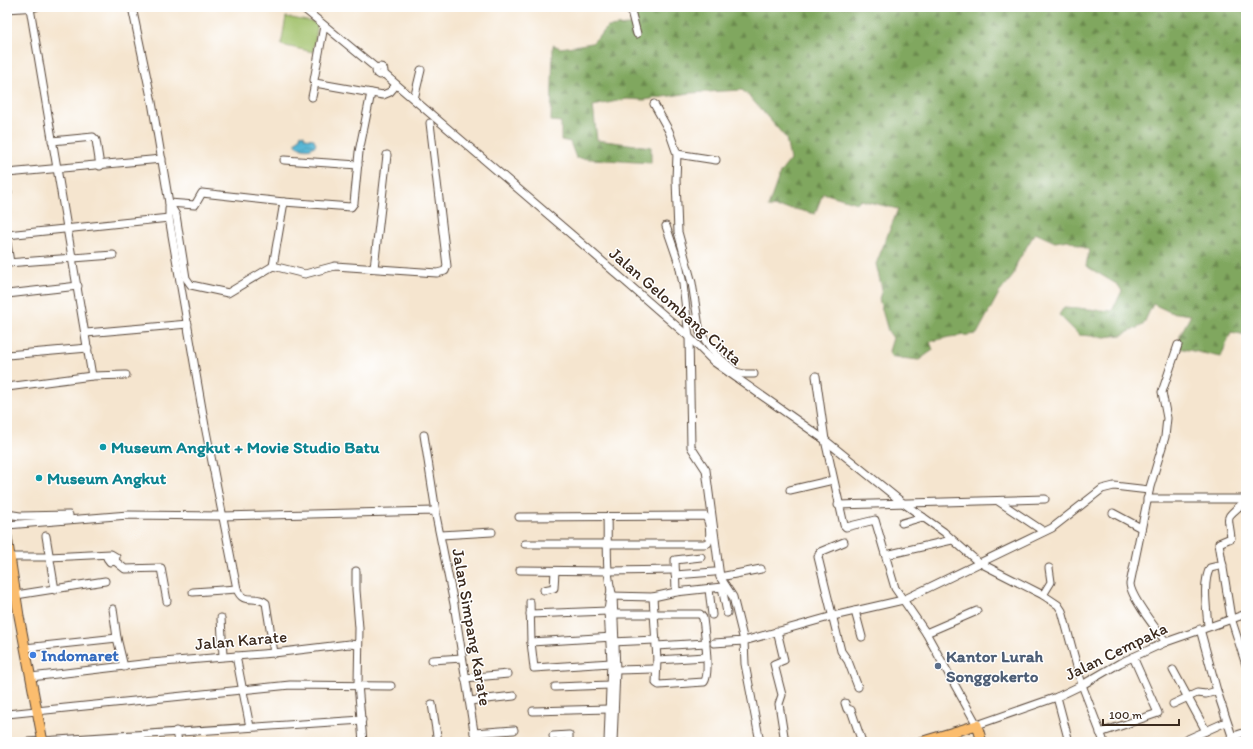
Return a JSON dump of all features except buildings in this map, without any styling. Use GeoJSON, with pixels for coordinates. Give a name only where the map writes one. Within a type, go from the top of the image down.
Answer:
{"type":"FeatureCollection","features":[{"type":"Feature","properties":{"kind":"main road"},"geometry":{"type":"LineString","coordinates":[[7,537],[12,559],[16,595],[36,711],[43,742]]}},
{"type":"Feature","properties":{"kind":"main road"},"geometry":{"type":"LineString","coordinates":[[920,742],[977,725],[982,742]]}},
{"type":"Feature","properties":{"kind":"street"},"geometry":{"type":"LineString","coordinates":[[7,9],[33,7],[52,141],[78,286],[92,376]]}},
{"type":"Feature","properties":{"kind":"street"},"geometry":{"type":"LineString","coordinates":[[132,7],[162,160],[169,205],[169,218],[237,589],[239,596],[257,599],[266,603],[274,653]]}},
{"type":"Feature","properties":{"kind":"street"},"geometry":{"type":"LineString","coordinates":[[302,7],[324,26],[312,97]]}},
{"type":"Feature","properties":{"kind":"street"},"geometry":{"type":"LineString","coordinates":[[630,7],[637,34]]}},
{"type":"Feature","properties":{"kind":"street","name":"Jalan Gelombang Cinta"},"geometry":{"type":"LineString","coordinates":[[324,26],[376,68],[377,74],[383,73],[414,99],[689,337],[718,365],[825,440],[978,562],[1043,595],[1058,605],[1062,611],[1082,685],[1104,742]]}},
{"type":"Feature","properties":{"kind":"street"},"geometry":{"type":"LineString","coordinates":[[414,99],[421,70]]}},
{"type":"Feature","properties":{"kind":"street"},"geometry":{"type":"LineString","coordinates":[[315,83],[371,93],[387,94],[396,85]]}},
{"type":"Feature","properties":{"kind":"street"},"geometry":{"type":"LineString","coordinates":[[169,205],[195,205],[202,193],[284,202],[351,207],[354,203],[358,165],[371,93]]}},
{"type":"Feature","properties":{"kind":"street"},"geometry":{"type":"LineString","coordinates":[[654,104],[669,131],[677,154],[676,180],[678,232],[692,283],[700,333],[716,355],[736,372],[754,374]]}},
{"type":"Feature","properties":{"kind":"street"},"geometry":{"type":"LineString","coordinates":[[169,205],[176,215],[186,278],[191,285],[228,293],[273,266],[306,274],[335,266],[437,273],[443,272],[447,268],[430,123]]}},
{"type":"Feature","properties":{"kind":"street"},"geometry":{"type":"LineString","coordinates":[[52,141],[93,137],[96,140],[100,166]]}},
{"type":"Feature","properties":{"kind":"street"},"geometry":{"type":"LineString","coordinates":[[677,154],[716,160]]}},
{"type":"Feature","properties":{"kind":"street"},"geometry":{"type":"LineString","coordinates":[[374,268],[387,155]]}},
{"type":"Feature","properties":{"kind":"street"},"geometry":{"type":"LineString","coordinates":[[7,173],[162,160]]}},
{"type":"Feature","properties":{"kind":"street"},"geometry":{"type":"LineString","coordinates":[[284,160],[358,165]]}},
{"type":"Feature","properties":{"kind":"street"},"geometry":{"type":"LineString","coordinates":[[273,266],[284,202]]}},
{"type":"Feature","properties":{"kind":"street"},"geometry":{"type":"LineString","coordinates":[[7,235],[169,218]]}},
{"type":"Feature","properties":{"kind":"street"},"geometry":{"type":"LineString","coordinates":[[666,226],[679,264],[689,337],[691,447],[706,470],[717,574],[733,597],[744,641],[745,664],[760,742]]}},
{"type":"Feature","properties":{"kind":"street"},"geometry":{"type":"LineString","coordinates":[[7,243],[9,263],[113,255]]}},
{"type":"Feature","properties":{"kind":"street"},"geometry":{"type":"LineString","coordinates":[[7,294],[78,286]]}},
{"type":"Feature","properties":{"kind":"street"},"geometry":{"type":"LineString","coordinates":[[86,333],[188,324]]}},
{"type":"Feature","properties":{"kind":"street"},"geometry":{"type":"LineString","coordinates":[[1166,642],[1143,610],[1130,586],[1136,544],[1149,490],[1166,437],[1167,418],[1162,392],[1178,345]]}},
{"type":"Feature","properties":{"kind":"street"},"geometry":{"type":"LineString","coordinates":[[7,355],[88,348]]}},
{"type":"Feature","properties":{"kind":"street"},"geometry":{"type":"LineString","coordinates":[[7,387],[92,376],[126,375]]}},
{"type":"Feature","properties":{"kind":"street"},"geometry":{"type":"LineString","coordinates":[[816,376],[825,440],[838,505],[846,527],[875,520],[895,588],[926,633],[977,725]]}},
{"type":"Feature","properties":{"kind":"street","name":"Jalan Simpang Karate"},"geometry":{"type":"LineString","coordinates":[[424,435],[474,733]]}},
{"type":"Feature","properties":{"kind":"street"},"geometry":{"type":"LineString","coordinates":[[790,490],[833,480]]}},
{"type":"Feature","properties":{"kind":"street"},"geometry":{"type":"LineString","coordinates":[[714,643],[744,641],[833,616],[904,600],[1057,524],[1098,492],[1109,487],[1149,490]]}},
{"type":"Feature","properties":{"kind":"street"},"geometry":{"type":"LineString","coordinates":[[838,505],[1045,499]]}},
{"type":"Feature","properties":{"kind":"street"},"geometry":{"type":"LineString","coordinates":[[1147,499],[1245,502]]}},
{"type":"Feature","properties":{"kind":"street"},"geometry":{"type":"LineString","coordinates":[[998,501],[1043,531]]}},
{"type":"Feature","properties":{"kind":"street"},"geometry":{"type":"LineString","coordinates":[[1245,502],[1229,516],[1231,538],[1219,543],[1232,618],[1246,665]]}},
{"type":"Feature","properties":{"kind":"street"},"geometry":{"type":"LineString","coordinates":[[111,516],[107,518],[7,524],[9,519],[7,514],[20,516],[106,514],[111,516],[223,516],[426,511],[437,513]]}},
{"type":"Feature","properties":{"kind":"street"},"geometry":{"type":"LineString","coordinates":[[1113,513],[1141,528]]}},
{"type":"Feature","properties":{"kind":"street"},"geometry":{"type":"LineString","coordinates":[[519,517],[706,516],[708,520],[710,540],[708,543],[704,544],[525,544]]}},
{"type":"Feature","properties":{"kind":"street"},"geometry":{"type":"LineString","coordinates":[[607,517],[611,594],[610,613],[616,670],[609,709],[608,742]]}},
{"type":"Feature","properties":{"kind":"street"},"geometry":{"type":"LineString","coordinates":[[902,523],[923,517]]}},
{"type":"Feature","properties":{"kind":"street"},"geometry":{"type":"LineString","coordinates":[[441,535],[492,532]]}},
{"type":"Feature","properties":{"kind":"street"},"geometry":{"type":"LineString","coordinates":[[46,536],[55,590]]}},
{"type":"Feature","properties":{"kind":"street"},"geometry":{"type":"LineString","coordinates":[[886,554],[952,540]]}},
{"type":"Feature","properties":{"kind":"street"},"geometry":{"type":"LineString","coordinates":[[844,542],[820,552],[818,555],[842,653],[848,661],[858,687]]}},
{"type":"Feature","properties":{"kind":"street"},"geometry":{"type":"LineString","coordinates":[[12,559],[22,561],[30,557],[98,553],[116,555],[115,561],[125,568],[161,568],[167,601]]}},
{"type":"Feature","properties":{"kind":"street"},"geometry":{"type":"LineString","coordinates":[[676,592],[676,560],[701,557]]}},
{"type":"Feature","properties":{"kind":"street"},"geometry":{"type":"LineString","coordinates":[[1208,626],[1206,591],[1208,572],[1210,568],[1223,565]]}},
{"type":"Feature","properties":{"kind":"street"},"geometry":{"type":"LineString","coordinates":[[1043,595],[1051,582],[1049,568]]}},
{"type":"Feature","properties":{"kind":"street"},"geometry":{"type":"LineString","coordinates":[[520,570],[717,574],[761,569]]}},
{"type":"Feature","properties":{"kind":"street"},"geometry":{"type":"LineString","coordinates":[[356,571],[359,628],[358,684],[363,742]]}},
{"type":"Feature","properties":{"kind":"street"},"geometry":{"type":"LineString","coordinates":[[544,590],[554,588],[554,571]]}},
{"type":"Feature","properties":{"kind":"street"},"geometry":{"type":"LineString","coordinates":[[16,595],[105,581]]}},
{"type":"Feature","properties":{"kind":"street"},"geometry":{"type":"LineString","coordinates":[[611,594],[653,598],[676,592],[724,588],[727,613]]}},
{"type":"Feature","properties":{"kind":"street"},"geometry":{"type":"LineString","coordinates":[[193,592],[237,589]]}},
{"type":"Feature","properties":{"kind":"street"},"geometry":{"type":"LineString","coordinates":[[709,589],[712,615]]}},
{"type":"Feature","properties":{"kind":"street"},"geometry":{"type":"LineString","coordinates":[[530,614],[610,613],[654,614],[701,614],[703,618],[706,643],[707,678],[704,682],[659,685],[656,682],[655,669],[657,660],[656,643],[654,614],[653,598]]}},
{"type":"Feature","properties":{"kind":"street"},"geometry":{"type":"LineString","coordinates":[[530,602],[531,642],[534,668],[611,664]]}},
{"type":"Feature","properties":{"kind":"street"},"geometry":{"type":"LineString","coordinates":[[113,608],[117,638],[124,667]]}},
{"type":"Feature","properties":{"kind":"street"},"geometry":{"type":"LineString","coordinates":[[855,611],[862,637]]}},
{"type":"Feature","properties":{"kind":"street"},"geometry":{"type":"LineString","coordinates":[[926,633],[977,611]]}},
{"type":"Feature","properties":{"kind":"street","name":"Jalan Cempaka"},"geometry":{"type":"LineString","coordinates":[[977,725],[1057,697],[1133,657],[1166,642],[1208,626],[1246,614]]}},
{"type":"Feature","properties":{"kind":"street"},"geometry":{"type":"LineString","coordinates":[[221,618],[223,656]]}},
{"type":"Feature","properties":{"kind":"street"},"geometry":{"type":"LineString","coordinates":[[1200,629],[1226,722],[1233,739],[1246,732]]}},
{"type":"Feature","properties":{"kind":"street"},"geometry":{"type":"LineString","coordinates":[[777,631],[784,660],[774,664],[782,695],[779,704],[786,742]]}},
{"type":"Feature","properties":{"kind":"street"},"geometry":{"type":"LineString","coordinates":[[25,648],[117,638]]}},
{"type":"Feature","properties":{"kind":"street"},"geometry":{"type":"LineString","coordinates":[[612,640],[611,664],[614,742]]}},
{"type":"Feature","properties":{"kind":"street"},"geometry":{"type":"LineString","coordinates":[[531,642],[612,640],[656,643],[706,643]]}},
{"type":"Feature","properties":{"kind":"street","name":"Jalan Karate"},"geometry":{"type":"LineString","coordinates":[[31,677],[223,656],[274,653],[349,644],[358,645]]}},
{"type":"Feature","properties":{"kind":"street"},"geometry":{"type":"LineString","coordinates":[[236,656],[250,727]]}},
{"type":"Feature","properties":{"kind":"street"},"geometry":{"type":"LineString","coordinates":[[657,660],[706,657]]}},
{"type":"Feature","properties":{"kind":"street"},"geometry":{"type":"LineString","coordinates":[[1100,733],[1158,713],[1133,657]]}},
{"type":"Feature","properties":{"kind":"street"},"geometry":{"type":"LineString","coordinates":[[432,660],[462,658]]}},
{"type":"Feature","properties":{"kind":"street"},"geometry":{"type":"LineString","coordinates":[[616,670],[655,669]]}},
{"type":"Feature","properties":{"kind":"street"},"geometry":{"type":"LineString","coordinates":[[1173,670],[1206,731]]}},
{"type":"Feature","properties":{"kind":"street"},"geometry":{"type":"LineString","coordinates":[[465,678],[508,674]]}},
{"type":"Feature","properties":{"kind":"street"},"geometry":{"type":"LineString","coordinates":[[7,714],[290,685],[358,684],[363,686],[391,686]]}},
{"type":"Feature","properties":{"kind":"street"},"geometry":{"type":"LineString","coordinates":[[555,687],[612,687]]}},
{"type":"Feature","properties":{"kind":"street"},"geometry":{"type":"LineString","coordinates":[[1173,704],[1197,693],[1206,694],[1217,691]]}},
{"type":"Feature","properties":{"kind":"street"},"geometry":{"type":"LineString","coordinates":[[469,701],[514,696]]}},
{"type":"Feature","properties":{"kind":"street"},"geometry":{"type":"LineString","coordinates":[[1057,697],[1069,742]]}},
{"type":"Feature","properties":{"kind":"street"},"geometry":{"type":"LineString","coordinates":[[845,703],[847,709],[851,710],[862,742]]}},
{"type":"Feature","properties":{"kind":"street"},"geometry":{"type":"LineString","coordinates":[[432,704],[438,742]]}},
{"type":"Feature","properties":{"kind":"street"},"geometry":{"type":"LineString","coordinates":[[533,711],[609,709]]}},
{"type":"Feature","properties":{"kind":"street"},"geometry":{"type":"LineString","coordinates":[[27,742],[362,720]]}},
{"type":"Feature","properties":{"kind":"street"},"geometry":{"type":"LineString","coordinates":[[1181,742],[1226,722]]}},
{"type":"Feature","properties":{"kind":"street"},"geometry":{"type":"LineString","coordinates":[[470,742],[474,740],[474,733],[514,730]]}},
{"type":"Feature","properties":{"kind":"street"},"geometry":{"type":"LineString","coordinates":[[176,732],[178,742]]}},
{"type":"Feature","properties":{"kind":"street"},"geometry":{"type":"LineString","coordinates":[[553,736],[569,735],[569,742]]}},
{"type":"Feature","properties":{"kind":"green space"},"geometry":{"type":"Polygon","coordinates":[[[634,7],[1246,7],[1246,335],[1231,332],[1221,357],[1179,348],[1180,335],[1191,315],[1170,312],[1153,304],[1143,325],[1122,335],[1105,337],[1079,335],[1059,315],[1064,307],[1112,311],[1122,291],[1118,285],[1086,266],[1089,250],[1068,240],[1055,242],[1035,233],[1017,263],[1013,276],[999,293],[977,334],[949,337],[930,342],[933,350],[919,360],[891,357],[889,351],[893,338],[888,331],[879,299],[882,289],[876,264],[898,209],[860,200],[857,203],[823,193],[815,214],[795,209],[768,207],[780,173],[790,160],[786,138],[742,90],[690,93],[644,100],[627,99],[593,106],[597,140],[651,147],[651,163],[576,158],[570,142],[561,140],[561,122],[551,121],[553,45],[561,48],[592,43],[608,27],[637,24],[634,7]]]}},
{"type":"Feature","properties":{"kind":"green space"},"geometry":{"type":"Polygon","coordinates":[[[286,17],[318,23],[313,52],[281,45],[286,17]]]}},
{"type":"Feature","properties":{"kind":"water"},"geometry":{"type":"Polygon","coordinates":[[[301,134],[304,135],[305,138],[314,139],[316,144],[312,148],[306,149],[296,145],[296,141],[299,139],[301,134]]]}},
{"type":"Feature","properties":{"kind":"place","name":"Museum Angkut + Movie Studio Batu"},"geometry":{"type":"Point","coordinates":[103,447]}},
{"type":"Feature","properties":{"kind":"place","name":"Museum Angkut"},"geometry":{"type":"Point","coordinates":[39,478]}},
{"type":"Feature","properties":{"kind":"place","name":"Indomaret"},"geometry":{"type":"Point","coordinates":[33,655]}},
{"type":"Feature","properties":{"kind":"place","name":"Kantor Lurah Songgokerto"},"geometry":{"type":"Point","coordinates":[938,666]}}]}
